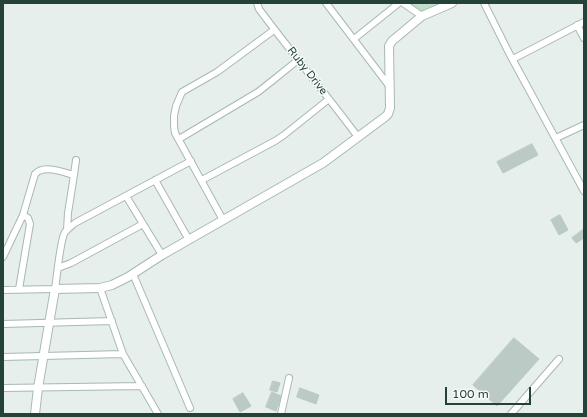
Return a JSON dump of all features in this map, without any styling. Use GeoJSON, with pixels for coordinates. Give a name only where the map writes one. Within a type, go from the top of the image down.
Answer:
{"type":"FeatureCollection","features":[{"type":"Feature","properties":{"kind":"street","name":"Ruby Drive"},"geometry":{"type":"LineString","coordinates":[[257,3],[258,9],[358,138]]}},
{"type":"Feature","properties":{"kind":"street"},"geometry":{"type":"LineString","coordinates":[[326,3],[390,86]]}},
{"type":"Feature","properties":{"kind":"street"},"geometry":{"type":"LineString","coordinates":[[354,39],[399,3]]}},
{"type":"Feature","properties":{"kind":"street"},"geometry":{"type":"LineString","coordinates":[[403,3],[422,16]]}},
{"type":"Feature","properties":{"kind":"street"},"geometry":{"type":"LineString","coordinates":[[3,290],[100,288],[112,285],[323,163],[388,114],[390,108],[389,46],[392,41],[422,16],[452,3]]}},
{"type":"Feature","properties":{"kind":"street"},"geometry":{"type":"LineString","coordinates":[[484,3],[584,191]]}},
{"type":"Feature","properties":{"kind":"street"},"geometry":{"type":"LineString","coordinates":[[513,59],[584,22]]}},
{"type":"Feature","properties":{"kind":"street"},"geometry":{"type":"LineString","coordinates":[[577,26],[584,38]]}},
{"type":"Feature","properties":{"kind":"street"},"geometry":{"type":"LineString","coordinates":[[223,220],[175,133],[174,116],[178,98],[182,92],[217,72],[274,30]]}},
{"type":"Feature","properties":{"kind":"street"},"geometry":{"type":"LineString","coordinates":[[179,140],[258,92],[298,60]]}},
{"type":"Feature","properties":{"kind":"street"},"geometry":{"type":"LineString","coordinates":[[202,180],[284,136],[329,99]]}},
{"type":"Feature","properties":{"kind":"street"},"geometry":{"type":"LineString","coordinates":[[556,138],[584,125]]}},
{"type":"Feature","properties":{"kind":"street"},"geometry":{"type":"LineString","coordinates":[[35,414],[48,323],[62,242],[66,230],[76,160]]}},
{"type":"Feature","properties":{"kind":"street"},"geometry":{"type":"LineString","coordinates":[[66,230],[190,161]]}},
{"type":"Feature","properties":{"kind":"street"},"geometry":{"type":"LineString","coordinates":[[3,257],[23,215],[37,171],[58,171],[74,175]]}},
{"type":"Feature","properties":{"kind":"street"},"geometry":{"type":"LineString","coordinates":[[155,180],[189,240]]}},
{"type":"Feature","properties":{"kind":"street"},"geometry":{"type":"LineString","coordinates":[[126,196],[162,255]]}},
{"type":"Feature","properties":{"kind":"street"},"geometry":{"type":"LineString","coordinates":[[19,290],[30,224],[28,218],[23,215]]}},
{"type":"Feature","properties":{"kind":"street"},"geometry":{"type":"LineString","coordinates":[[58,268],[70,264],[143,224]]}},
{"type":"Feature","properties":{"kind":"street"},"geometry":{"type":"LineString","coordinates":[[133,274],[190,408]]}},
{"type":"Feature","properties":{"kind":"street"},"geometry":{"type":"LineString","coordinates":[[100,288],[123,354],[158,414]]}},
{"type":"Feature","properties":{"kind":"street"},"geometry":{"type":"LineString","coordinates":[[3,324],[112,322]]}},
{"type":"Feature","properties":{"kind":"street"},"geometry":{"type":"LineString","coordinates":[[3,357],[123,354]]}},
{"type":"Feature","properties":{"kind":"street"},"geometry":{"type":"LineString","coordinates":[[511,414],[559,358]]}},
{"type":"Feature","properties":{"kind":"street"},"geometry":{"type":"LineString","coordinates":[[281,414],[289,378]]}},
{"type":"Feature","properties":{"kind":"street"},"geometry":{"type":"LineString","coordinates":[[3,388],[142,386]]}},
{"type":"Feature","properties":{"kind":"green space"},"geometry":{"type":"Polygon","coordinates":[[[409,3],[442,3],[422,12],[409,3]]]}},
{"type":"Feature","properties":{"kind":"building"},"geometry":{"type":"Polygon","coordinates":[[[532,144],[538,155],[503,173],[497,162],[532,144]]]}},
{"type":"Feature","properties":{"kind":"building"},"geometry":{"type":"Polygon","coordinates":[[[560,215],[568,230],[559,235],[551,220],[560,215]]]}},
{"type":"Feature","properties":{"kind":"building"},"geometry":{"type":"Polygon","coordinates":[[[584,229],[584,238],[576,243],[572,238],[584,229]]]}},
{"type":"Feature","properties":{"kind":"building"},"geometry":{"type":"Polygon","coordinates":[[[514,338],[539,359],[497,406],[473,385],[514,338]]]}},
{"type":"Feature","properties":{"kind":"building"},"geometry":{"type":"Polygon","coordinates":[[[273,381],[280,383],[277,392],[270,390],[273,381]]]}},
{"type":"Feature","properties":{"kind":"building"},"geometry":{"type":"Polygon","coordinates":[[[300,388],[319,395],[316,404],[297,397],[300,388]]]}},
{"type":"Feature","properties":{"kind":"building"},"geometry":{"type":"Polygon","coordinates":[[[272,392],[281,396],[276,411],[266,407],[272,392]]]}},
{"type":"Feature","properties":{"kind":"building"},"geometry":{"type":"Polygon","coordinates":[[[243,393],[251,406],[240,412],[233,399],[243,393]]]}}]}
